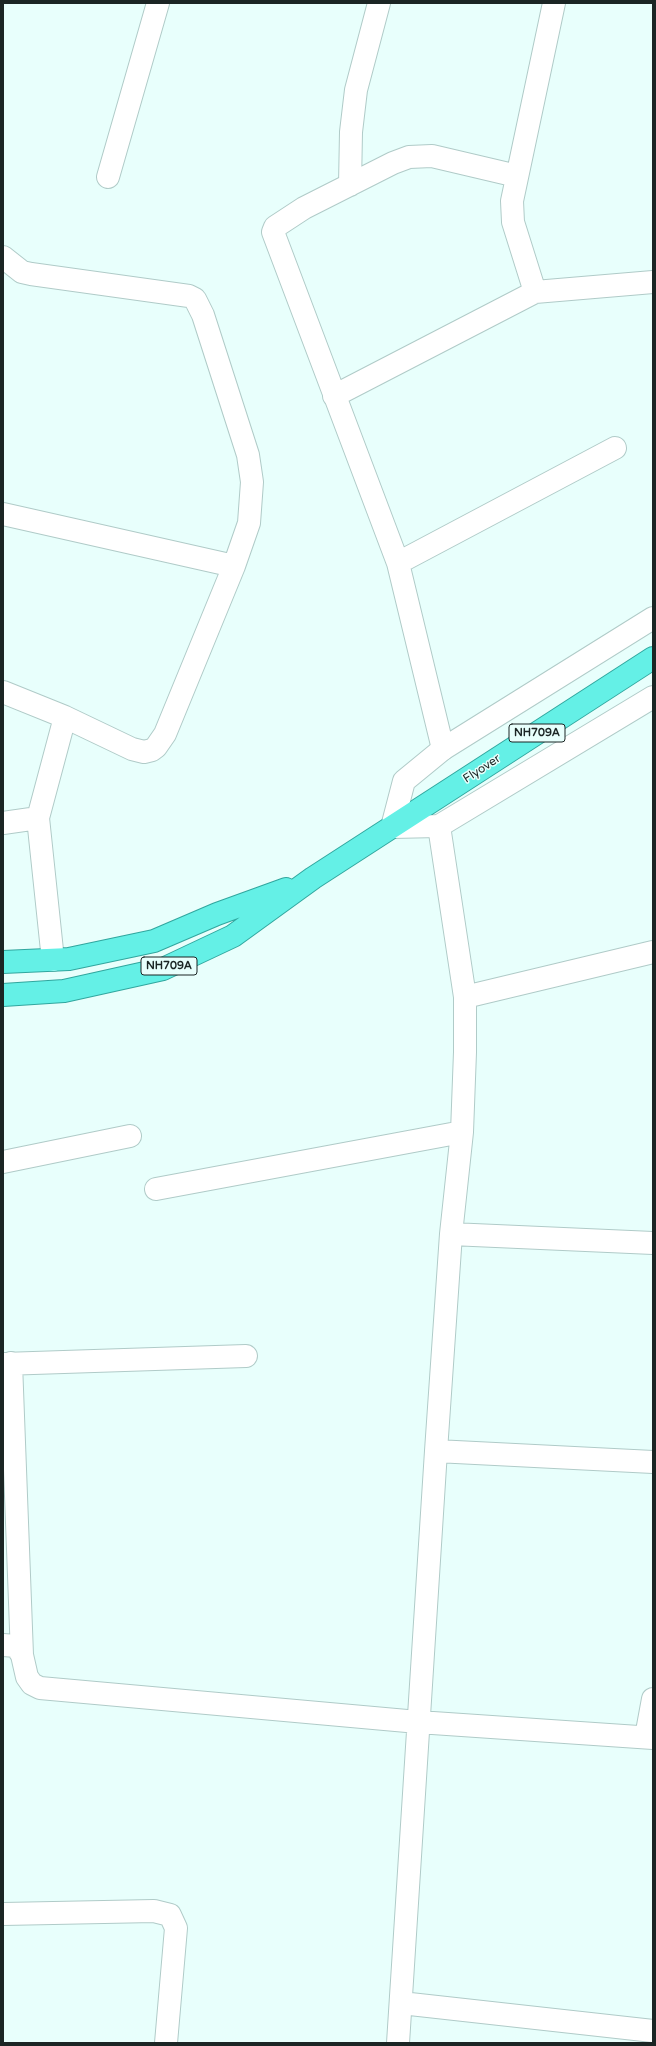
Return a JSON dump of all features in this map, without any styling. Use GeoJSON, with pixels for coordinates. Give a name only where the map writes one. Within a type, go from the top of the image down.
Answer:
{"type":"FeatureCollection","features":[{"type":"Feature","properties":{"kind":"highway","name":"Flyover"},"geometry":{"type":"LineString","coordinates":[[392,827],[653,658]]}},
{"type":"Feature","properties":{"kind":"highway","name":"NH709A"},"geometry":{"type":"LineString","coordinates":[[3,995],[64,991],[163,969],[233,936],[313,878],[392,827]]}},
{"type":"Feature","properties":{"kind":"highway","name":"NH709A"},"geometry":{"type":"LineString","coordinates":[[3,962],[69,959],[154,941],[217,914],[313,878]]}},
{"type":"Feature","properties":{"kind":"street"},"geometry":{"type":"LineString","coordinates":[[108,177],[158,3]]}},
{"type":"Feature","properties":{"kind":"street"},"geometry":{"type":"LineString","coordinates":[[350,185],[351,132],[356,90],[379,3]]}},
{"type":"Feature","properties":{"kind":"street"},"geometry":{"type":"LineString","coordinates":[[535,292],[513,222],[512,201],[554,3]]}},
{"type":"Feature","properties":{"kind":"street"},"geometry":{"type":"LineString","coordinates":[[443,749],[398,563],[273,232],[275,227],[304,208],[393,163],[421,155],[432,156],[517,176]]}},
{"type":"Feature","properties":{"kind":"street"},"geometry":{"type":"LineString","coordinates":[[3,257],[22,272],[31,274],[189,296],[195,299],[203,315],[248,455],[252,482],[249,523],[234,566],[166,734],[156,747],[152,750],[144,752],[132,749],[65,717],[3,692]]}},
{"type":"Feature","properties":{"kind":"street"},"geometry":{"type":"LineString","coordinates":[[334,396],[535,292],[653,282]]}},
{"type":"Feature","properties":{"kind":"street"},"geometry":{"type":"LineString","coordinates":[[398,563],[615,448]]}},
{"type":"Feature","properties":{"kind":"street"},"geometry":{"type":"LineString","coordinates":[[3,514],[234,566]]}},
{"type":"Feature","properties":{"kind":"street"},"geometry":{"type":"LineString","coordinates":[[653,618],[443,749],[404,781],[392,827],[438,826],[653,697]]}},
{"type":"Feature","properties":{"kind":"street"},"geometry":{"type":"LineString","coordinates":[[53,960],[38,818],[65,717]]}},
{"type":"Feature","properties":{"kind":"street"},"geometry":{"type":"LineString","coordinates":[[3,823],[38,818]]}},
{"type":"Feature","properties":{"kind":"street"},"geometry":{"type":"LineString","coordinates":[[398,2043],[436,1451],[452,1234],[462,1132],[465,1052],[465,997],[438,826]]}},
{"type":"Feature","properties":{"kind":"street"},"geometry":{"type":"LineString","coordinates":[[465,997],[653,952]]}},
{"type":"Feature","properties":{"kind":"street"},"geometry":{"type":"LineString","coordinates":[[156,1189],[462,1132]]}},
{"type":"Feature","properties":{"kind":"street"},"geometry":{"type":"LineString","coordinates":[[3,1162],[130,1136]]}},
{"type":"Feature","properties":{"kind":"street"},"geometry":{"type":"LineString","coordinates":[[452,1234],[653,1243]]}},
{"type":"Feature","properties":{"kind":"street"},"geometry":{"type":"LineString","coordinates":[[246,1356],[7,1364],[22,1655],[27,1677],[32,1684],[40,1688],[418,1722],[650,1737],[653,1699]]}},
{"type":"Feature","properties":{"kind":"street"},"geometry":{"type":"LineString","coordinates":[[436,1451],[653,1462]]}},
{"type":"Feature","properties":{"kind":"street"},"geometry":{"type":"LineString","coordinates":[[3,1645],[16,1646],[22,1655]]}},
{"type":"Feature","properties":{"kind":"street"},"geometry":{"type":"LineString","coordinates":[[3,1914],[154,1911],[170,1915],[176,1928],[166,2043]]}},
{"type":"Feature","properties":{"kind":"street"},"geometry":{"type":"LineString","coordinates":[[401,2003],[653,2031]]}}]}
